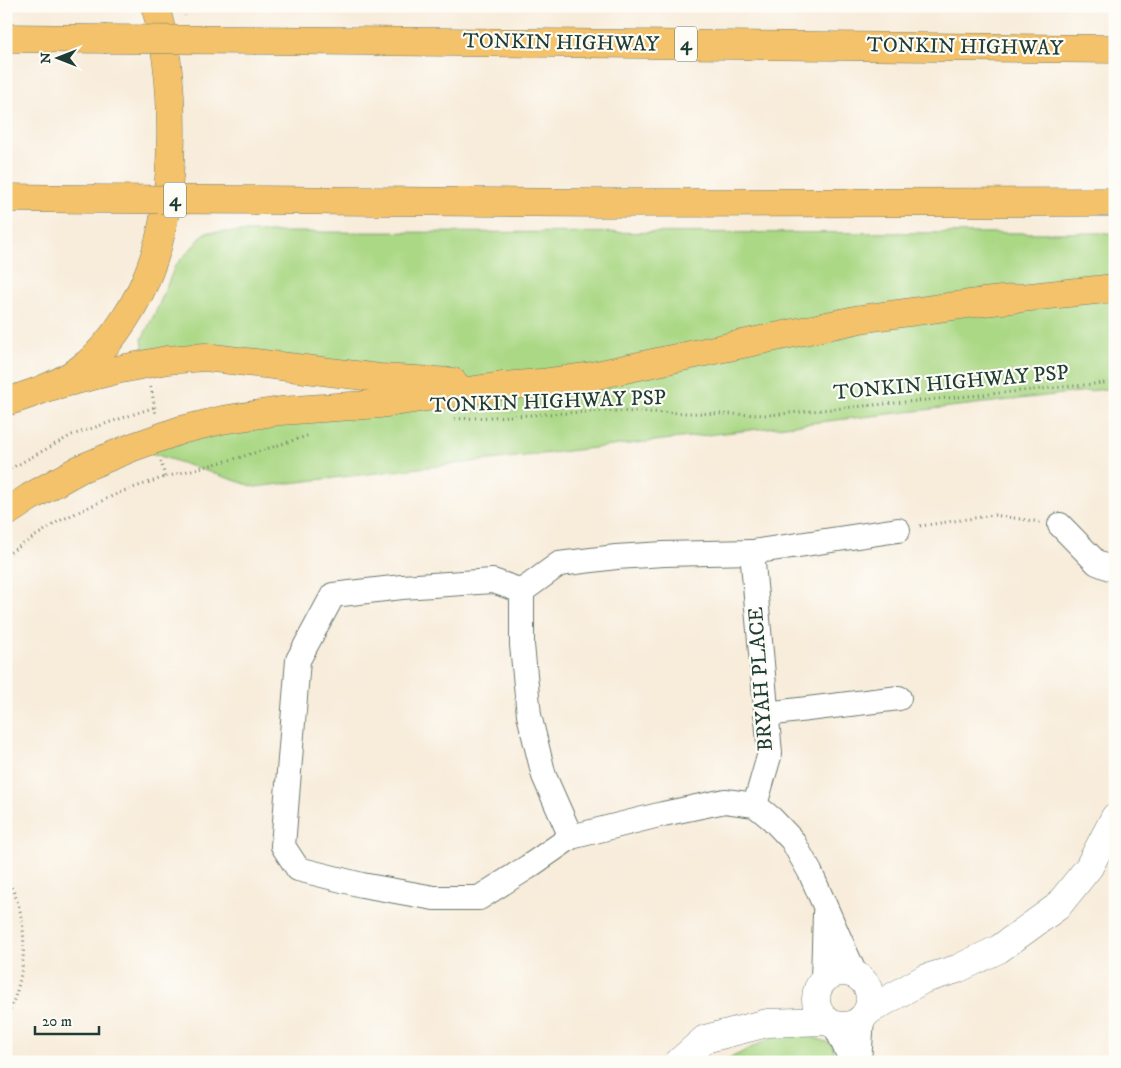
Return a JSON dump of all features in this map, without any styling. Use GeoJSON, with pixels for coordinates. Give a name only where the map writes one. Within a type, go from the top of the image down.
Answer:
{"type":"FeatureCollection","features":[{"type":"Feature","properties":{"kind":"main road"},"geometry":{"type":"LineString","coordinates":[[6,409],[44,390],[87,363],[107,343],[125,318],[150,269],[160,234],[169,162],[170,96],[166,52],[155,6]]}},
{"type":"Feature","properties":{"kind":"main road","name":"TONKIN HIGHWAY"},"geometry":{"type":"LineString","coordinates":[[6,38],[1115,49]]}},
{"type":"Feature","properties":{"kind":"main road","name":"4"},"geometry":{"type":"LineString","coordinates":[[6,198],[599,203],[1115,202]]}},
{"type":"Feature","properties":{"kind":"main road"},"geometry":{"type":"LineString","coordinates":[[6,513],[80,469],[133,446],[222,420],[280,411],[380,404],[502,386],[592,376],[860,320],[983,302],[1115,288]]}},
{"type":"Feature","properties":{"kind":"main road"},"geometry":{"type":"LineString","coordinates":[[6,402],[121,369],[167,360],[205,356],[380,378],[441,380],[502,386]]}},
{"type":"Feature","properties":{"kind":"street"},"geometry":{"type":"LineString","coordinates":[[1060,525],[1098,563],[1115,570]]}},
{"type":"Feature","properties":{"kind":"street"},"geometry":{"type":"LineString","coordinates":[[522,591],[559,564],[616,557],[664,554],[752,552],[898,530]]}},
{"type":"Feature","properties":{"kind":"street","name":"BRYAH PLACE"},"geometry":{"type":"LineString","coordinates":[[752,552],[770,752],[755,805]]}},
{"type":"Feature","properties":{"kind":"street"},"geometry":{"type":"LineString","coordinates":[[522,591],[493,580],[402,586],[333,595],[298,660],[283,846],[298,869],[362,885],[434,898],[479,898],[571,837],[725,801],[755,805],[772,819],[792,840],[810,872],[857,975],[866,983],[870,992],[870,1001],[865,1014],[858,1062]]}},
{"type":"Feature","properties":{"kind":"street"},"geometry":{"type":"LineString","coordinates":[[522,591],[522,645],[529,714],[544,776],[571,837]]}},
{"type":"Feature","properties":{"kind":"street"},"geometry":{"type":"LineString","coordinates":[[766,714],[899,698]]}},
{"type":"Feature","properties":{"kind":"street"},"geometry":{"type":"LineString","coordinates":[[679,1062],[705,1039],[767,1023],[831,1023],[850,1026],[865,1014],[924,979],[957,969],[999,949],[1057,907],[1089,867],[1115,817]]}},
{"type":"Feature","properties":{"kind":"street"},"geometry":{"type":"LineString","coordinates":[[825,906],[821,983],[816,993],[818,1008],[831,1023],[852,1062]]}},
{"type":"Feature","properties":{"kind":"street"},"geometry":{"type":"LineString","coordinates":[[767,1023],[839,972],[857,975],[924,979]]}},
{"type":"Feature","properties":{"kind":"path","name":"TONKIN HIGHWAY PSP"},"geometry":{"type":"LineString","coordinates":[[446,420],[603,411],[769,414],[1115,382]]}},
{"type":"Feature","properties":{"kind":"path"},"geometry":{"type":"LineString","coordinates":[[6,472],[72,435],[155,407]]}},
{"type":"Feature","properties":{"kind":"path"},"geometry":{"type":"LineString","coordinates":[[6,555],[59,521],[121,492],[165,477],[241,457],[312,434]]}},
{"type":"Feature","properties":{"kind":"path"},"geometry":{"type":"LineString","coordinates":[[898,530],[994,515],[1060,525]]}},
{"type":"Feature","properties":{"kind":"path"},"geometry":{"type":"LineString","coordinates":[[6,878],[21,913],[23,964],[19,987],[12,1007],[6,1017]]}},
{"type":"Feature","properties":{"kind":"green space"},"geometry":{"type":"Polygon","coordinates":[[[206,232],[1115,233],[1115,388],[255,487],[133,447],[499,386],[146,365],[142,339],[175,266],[206,232]]]}},
{"type":"Feature","properties":{"kind":"green space"},"geometry":{"type":"Polygon","coordinates":[[[790,1029],[832,1044],[837,1062],[722,1062],[790,1029]]]}}]}
